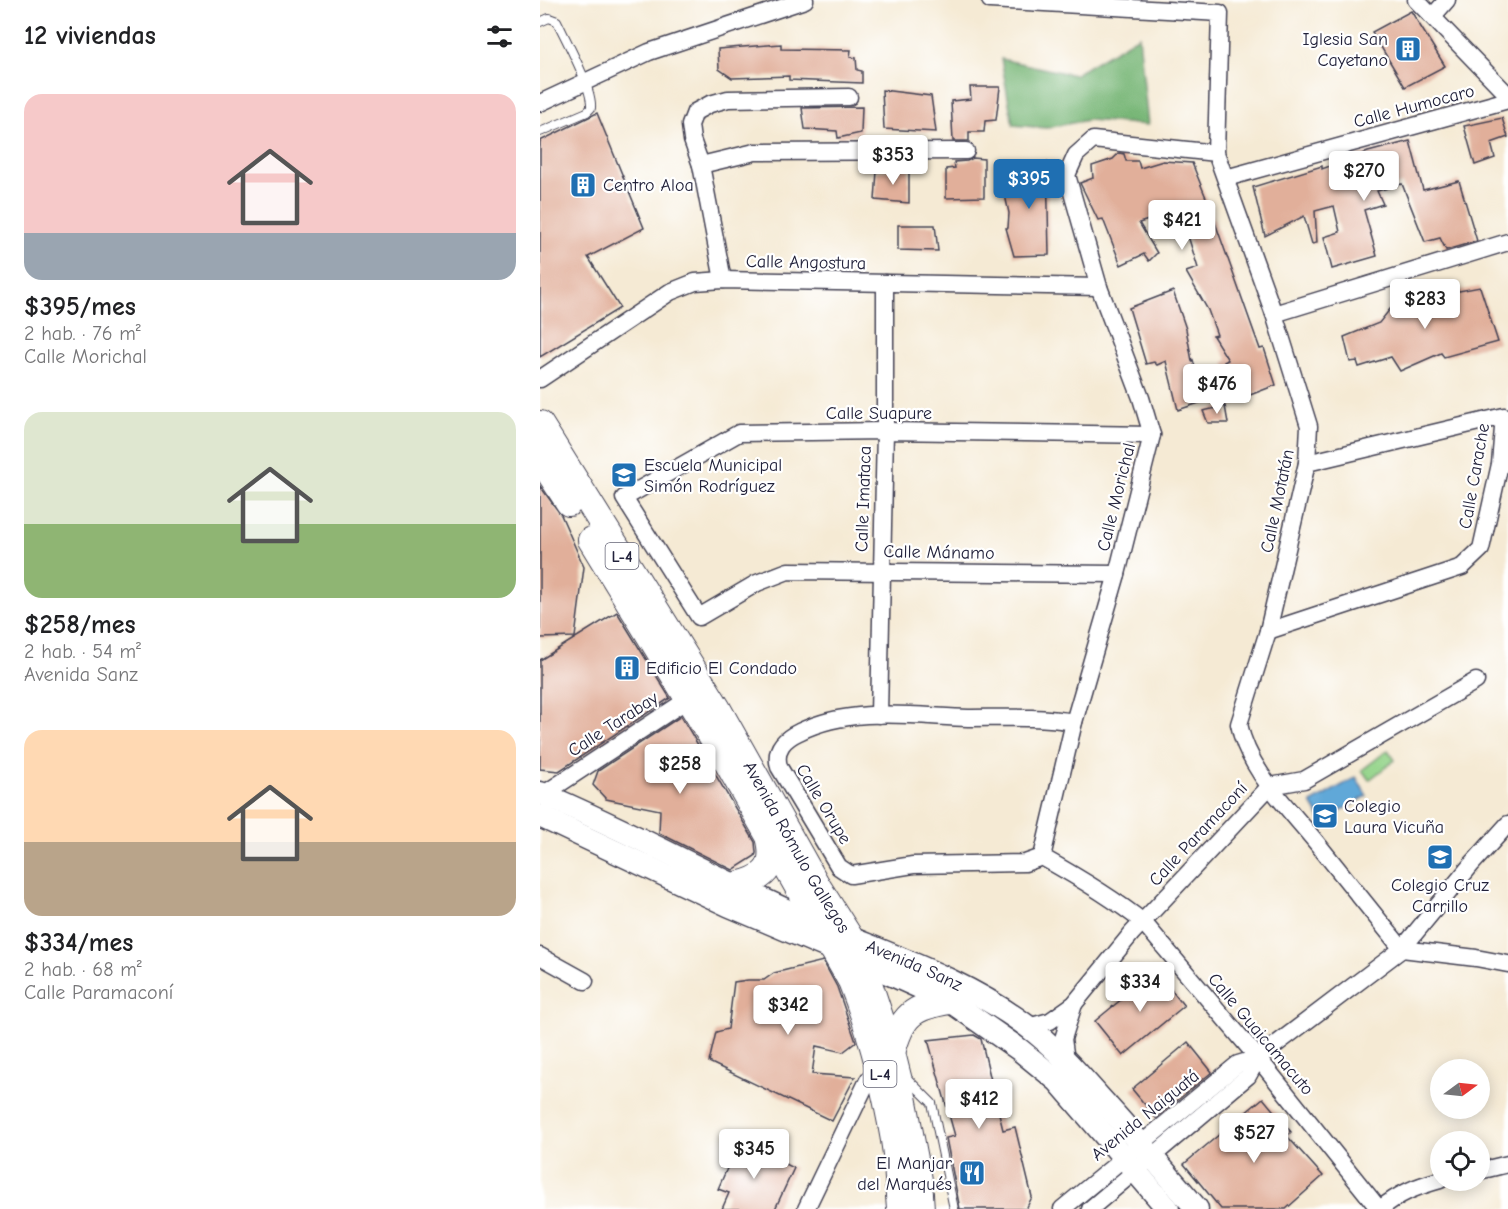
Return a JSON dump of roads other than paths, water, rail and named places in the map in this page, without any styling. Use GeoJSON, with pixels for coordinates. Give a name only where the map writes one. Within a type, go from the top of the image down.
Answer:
{"type":"FeatureCollection","features":[{"type":"Feature","properties":{"kind":"main road","name":"Avenida Rómulo Gallegos"},"geometry":{"type":"LineString","coordinates":[[540,424],[697,693],[728,764],[820,925],[862,962],[889,1065],[913,1139],[921,1209]]}},
{"type":"Feature","properties":{"kind":"main road","name":"Avenida Rómulo Gallegos"},"geometry":{"type":"LineString","coordinates":[[540,458],[697,693],[755,772],[818,887],[842,943],[851,981],[889,1065],[900,1209]]}},
{"type":"Feature","properties":{"kind":"main road"},"geometry":{"type":"LineString","coordinates":[[736,885],[756,878],[768,869],[772,852],[770,840]]}},
{"type":"Feature","properties":{"kind":"main road"},"geometry":{"type":"LineString","coordinates":[[889,1065],[897,1036],[907,1016],[923,1006],[950,1001]]}},
{"type":"Feature","properties":{"kind":"street"},"geometry":{"type":"LineString","coordinates":[[540,103],[649,52],[805,0]]}},
{"type":"Feature","properties":{"kind":"street"},"geometry":{"type":"LineString","coordinates":[[990,0],[1220,13],[1216,153]]}},
{"type":"Feature","properties":{"kind":"street"},"geometry":{"type":"LineString","coordinates":[[1416,0],[1508,95]]}},
{"type":"Feature","properties":{"kind":"street"},"geometry":{"type":"LineString","coordinates":[[1433,16],[1447,0]]}},
{"type":"Feature","properties":{"kind":"street"},"geometry":{"type":"LineString","coordinates":[[723,280],[701,165],[692,140],[690,125],[695,112],[710,104],[728,99],[849,97]]}},
{"type":"Feature","properties":{"kind":"street","name":"Calle Humocaro"},"geometry":{"type":"LineString","coordinates":[[1226,178],[1508,100]]}},
{"type":"Feature","properties":{"kind":"street","name":"Calle Morichal"},"geometry":{"type":"LineString","coordinates":[[1042,857],[1074,722],[1117,574],[1152,435],[1141,398],[1099,287],[1067,175],[1076,155],[1093,140],[1216,153]]}},
{"type":"Feature","properties":{"kind":"street"},"geometry":{"type":"LineString","coordinates":[[701,165],[755,152],[966,151]]}},
{"type":"Feature","properties":{"kind":"street","name":"Calle Motatán"},"geometry":{"type":"LineString","coordinates":[[1216,153],[1274,314],[1309,426],[1307,463],[1268,631],[1239,724],[1242,739],[1249,755],[1270,786],[1402,949]]}},
{"type":"Feature","properties":{"kind":"street"},"geometry":{"type":"LineString","coordinates":[[1274,314],[1508,242]]}},
{"type":"Feature","properties":{"kind":"street","name":"Calle Angostura"},"geometry":{"type":"LineString","coordinates":[[540,379],[670,292],[695,282],[723,280],[1099,287]]}},
{"type":"Feature","properties":{"kind":"street","name":"Calle Imataca"},"geometry":{"type":"LineString","coordinates":[[879,715],[885,432],[885,283]]}},
{"type":"Feature","properties":{"kind":"street","name":"Calle Carache"},"geometry":{"type":"LineString","coordinates":[[1268,631],[1462,567],[1481,549],[1504,464],[1504,416],[1307,463]]}},
{"type":"Feature","properties":{"kind":"street","name":"Calle Suapure"},"geometry":{"type":"LineString","coordinates":[[699,617],[624,498],[739,433],[1152,435]]}},
{"type":"Feature","properties":{"kind":"street","name":"Calle Mánamo"},"geometry":{"type":"LineString","coordinates":[[699,617],[757,584],[788,571],[1117,574]]}},
{"type":"Feature","properties":{"kind":"street","name":"Calle Paramaconí"},"geometry":{"type":"LineString","coordinates":[[1028,1027],[1050,1020],[1074,1004],[1143,922],[1270,786],[1304,780],[1476,681]]}},
{"type":"Feature","properties":{"kind":"street","name":"Calle Tarabay"},"geometry":{"type":"LineString","coordinates":[[541,801],[697,693]]}},
{"type":"Feature","properties":{"kind":"street","name":"Calle Orupe"},"geometry":{"type":"LineString","coordinates":[[1042,857],[1025,863],[890,867],[856,876],[842,871],[779,767],[777,754],[784,741],[816,723],[847,717],[879,715],[1074,722]]}},
{"type":"Feature","properties":{"kind":"street"},"geometry":{"type":"LineString","coordinates":[[541,801],[736,885],[820,925]]}},
{"type":"Feature","properties":{"kind":"street","name":"Avenida Sanz"},"geometry":{"type":"LineString","coordinates":[[541,801],[728,905],[842,943],[879,950],[924,967],[968,988],[1028,1027],[1066,1060],[1138,1156],[1168,1209]]}},
{"type":"Feature","properties":{"kind":"street","name":"Avenida Naiguatá"},"geometry":{"type":"LineString","coordinates":[[1090,1209],[1138,1156],[1238,1064],[1258,1058],[1402,949],[1508,824]]}},
{"type":"Feature","properties":{"kind":"street","name":"Calle Guaicamacuto"},"geometry":{"type":"LineString","coordinates":[[1042,857],[1068,871],[1143,922],[1258,1058],[1379,1209]]}},
{"type":"Feature","properties":{"kind":"street"},"geometry":{"type":"LineString","coordinates":[[1402,949],[1476,957],[1508,964]]}},
{"type":"Feature","properties":{"kind":"street"},"geometry":{"type":"LineString","coordinates":[[540,956],[585,981]]}},
{"type":"Feature","properties":{"kind":"street","name":"Avenida Sanz"},"geometry":{"type":"LineString","coordinates":[[862,962],[950,1001],[1020,1050],[1058,1081],[1197,1209]]}},
{"type":"Feature","properties":{"kind":"street","name":"Calle Paramaconí"},"geometry":{"type":"LineString","coordinates":[[1066,1060],[1063,1039],[1074,1004]]}},
{"type":"Feature","properties":{"kind":"street"},"geometry":{"type":"LineString","coordinates":[[806,1209],[868,1080],[889,1065]]}},
{"type":"Feature","properties":{"kind":"street","name":"Avenida Naiguatá"},"geometry":{"type":"LineString","coordinates":[[1062,1209],[1138,1156]]}},
{"type":"Feature","properties":{"kind":"street"},"geometry":{"type":"LineString","coordinates":[[1490,1168],[1508,1164]]}},
{"type":"Feature","properties":{"kind":"street"},"geometry":{"type":"LineString","coordinates":[[1379,1209],[1397,1195],[1430,1183]]}},
{"type":"Feature","properties":{"kind":"lane"},"geometry":{"type":"LineString","coordinates":[[540,22],[549,18],[556,21],[592,102],[591,108],[540,132]]}},
{"type":"Feature","properties":{"kind":"lane"},"geometry":{"type":"LineString","coordinates":[[889,1065],[932,1103],[954,1209]]}},
{"type":"Feature","properties":{"kind":"water"},"geometry":{"type":"Polygon","coordinates":[[[1356,777],[1367,796],[1322,822],[1311,803],[1356,777]]]}},
{"type":"Feature","properties":{"kind":"place","name":"Iglesia San Cayetano"},"geometry":{"type":"Point","coordinates":[1408,49]}},
{"type":"Feature","properties":{"kind":"place","name":"Centro Aloa"},"geometry":{"type":"Point","coordinates":[583,185]}},
{"type":"Feature","properties":{"kind":"place","name":"Escuela Municipal Simón Rodríguez"},"geometry":{"type":"Point","coordinates":[624,475]}},
{"type":"Feature","properties":{"kind":"place","name":"Edificio El Condado"},"geometry":{"type":"Point","coordinates":[627,668]}},
{"type":"Feature","properties":{"kind":"place","name":"Colegio Laura Vicuña"},"geometry":{"type":"Point","coordinates":[1325,816]}},
{"type":"Feature","properties":{"kind":"place","name":"Colegio Cruz Carrillo"},"geometry":{"type":"Point","coordinates":[1440,857]}},
{"type":"Feature","properties":{"kind":"place","name":"El Manjar del Marqués"},"geometry":{"type":"Point","coordinates":[972,1173]}}]}
